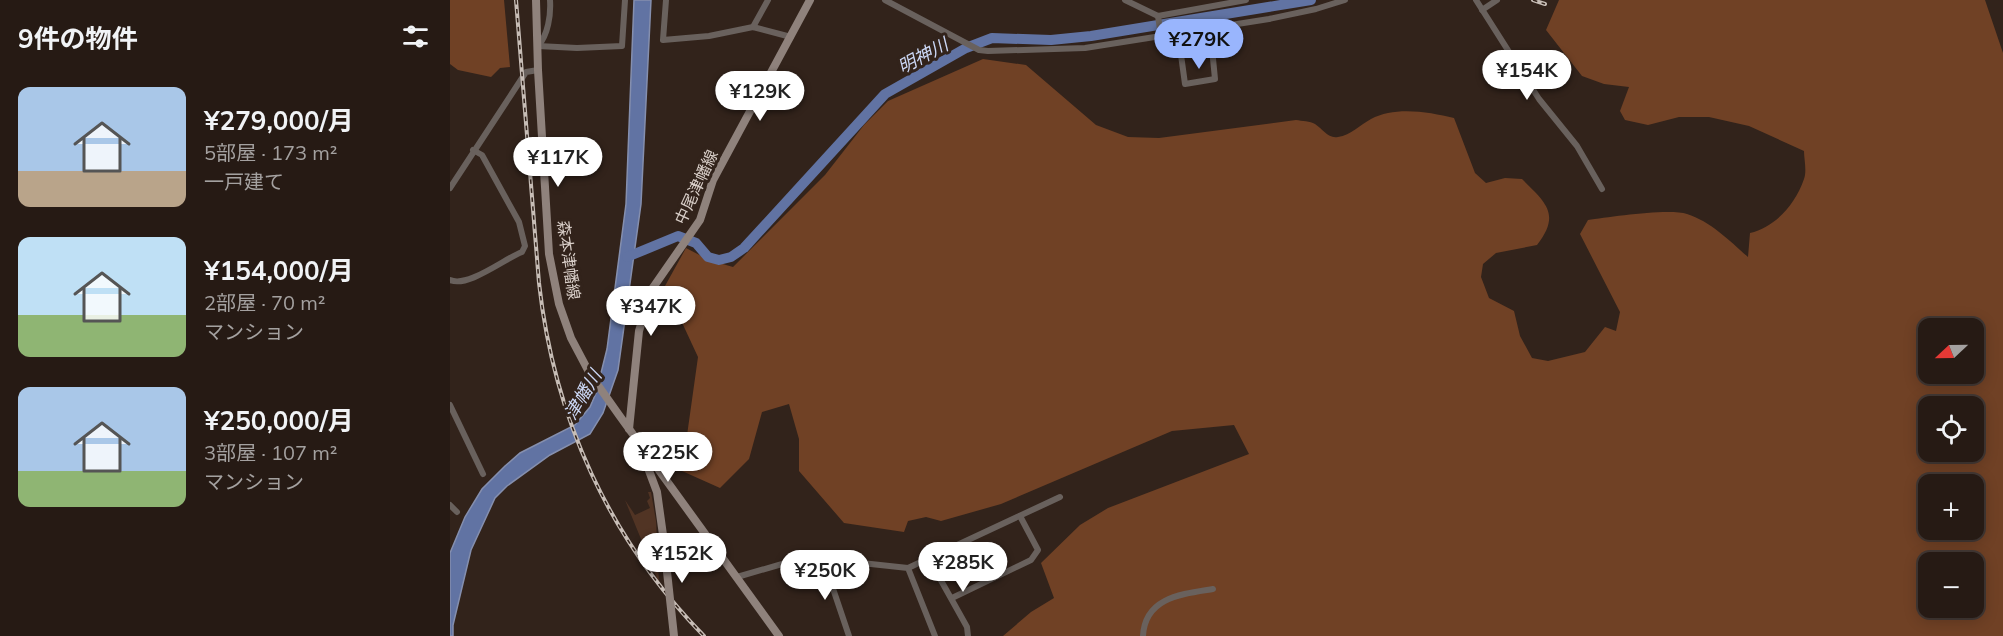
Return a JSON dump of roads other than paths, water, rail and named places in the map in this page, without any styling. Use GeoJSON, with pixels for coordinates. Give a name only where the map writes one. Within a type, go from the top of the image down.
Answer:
{"type":"FeatureCollection","features":[{"type":"Feature","properties":{"kind":"main road","name":"森本津幡線"},"geometry":{"type":"LineString","coordinates":[[536,0],[538,70],[553,282],[571,338],[590,374],[779,636]]}},
{"type":"Feature","properties":{"kind":"main road","name":"中尾津幡線"},"geometry":{"type":"LineString","coordinates":[[629,429],[639,331],[645,308],[660,274],[700,220],[713,180],[810,0]]}},
{"type":"Feature","properties":{"kind":"main road"},"geometry":{"type":"LineString","coordinates":[[637,441],[657,492],[675,636]]}},
{"type":"Feature","properties":{"kind":"street"},"geometry":{"type":"LineString","coordinates":[[538,46],[543,40],[550,11],[550,0]]}},
{"type":"Feature","properties":{"kind":"street"},"geometry":{"type":"LineString","coordinates":[[538,46],[577,48],[622,46],[625,0]]}},
{"type":"Feature","properties":{"kind":"street"},"geometry":{"type":"LineString","coordinates":[[666,0],[663,40],[709,36],[753,27],[791,37]]}},
{"type":"Feature","properties":{"kind":"street"},"geometry":{"type":"LineString","coordinates":[[753,27],[768,0]]}},
{"type":"Feature","properties":{"kind":"street"},"geometry":{"type":"LineString","coordinates":[[885,0],[979,50],[1074,50],[1316,9],[1346,0]]}},
{"type":"Feature","properties":{"kind":"street"},"geometry":{"type":"LineString","coordinates":[[1125,0],[1158,19],[1246,0]]}},
{"type":"Feature","properties":{"kind":"street"},"geometry":{"type":"LineString","coordinates":[[1476,0],[1539,99],[1577,146],[1602,189]]}},
{"type":"Feature","properties":{"kind":"street"},"geometry":{"type":"LineString","coordinates":[[1482,10],[1497,0]]}},
{"type":"Feature","properties":{"kind":"street"},"geometry":{"type":"LineString","coordinates":[[1158,19],[1161,34]]}},
{"type":"Feature","properties":{"kind":"street"},"geometry":{"type":"LineString","coordinates":[[1178,33],[1185,84],[1215,79],[1210,28]]}},
{"type":"Feature","properties":{"kind":"street"},"geometry":{"type":"LineString","coordinates":[[450,188],[522,77],[526,72],[538,70]]}},
{"type":"Feature","properties":{"kind":"street"},"geometry":{"type":"LineString","coordinates":[[450,280],[461,282],[485,272],[522,252],[525,246],[519,222],[482,156],[473,150]]}},
{"type":"Feature","properties":{"kind":"street"},"geometry":{"type":"LineString","coordinates":[[450,405],[483,474]]}},
{"type":"Feature","properties":{"kind":"street"},"geometry":{"type":"LineString","coordinates":[[737,578],[806,557],[908,568],[1060,497]]}},
{"type":"Feature","properties":{"kind":"street"},"geometry":{"type":"LineString","coordinates":[[450,505],[457,512]]}},
{"type":"Feature","properties":{"kind":"street"},"geometry":{"type":"LineString","coordinates":[[952,598],[1031,560],[1038,550],[1020,516]]}},
{"type":"Feature","properties":{"kind":"street"},"geometry":{"type":"LineString","coordinates":[[823,559],[849,636]]}},
{"type":"Feature","properties":{"kind":"street"},"geometry":{"type":"LineString","coordinates":[[929,559],[967,627],[968,636]]}},
{"type":"Feature","properties":{"kind":"street"},"geometry":{"type":"LineString","coordinates":[[908,568],[935,636]]}},
{"type":"Feature","properties":{"kind":"street"},"geometry":{"type":"LineString","coordinates":[[1143,636],[1147,616],[1166,599],[1213,589]]}},
{"type":"Feature","properties":{"kind":"water"},"geometry":{"type":"Polygon","coordinates":[[[634,0],[651,0],[641,204],[618,370],[603,413],[590,434],[550,455],[507,486],[495,498],[471,550],[453,625],[453,636],[450,636],[450,553],[465,517],[482,489],[505,466],[520,453],[575,425],[590,407],[596,393],[607,349],[626,204],[634,0]]]}},
{"type":"Feature","properties":{"kind":"waterway","name":"明神川"},"geometry":{"type":"LineString","coordinates":[[627,257],[678,236],[696,243],[708,257],[719,260],[731,257],[744,248],[885,94],[966,48],[992,38],[1051,40],[1091,36],[1311,0]]}},
{"type":"Feature","properties":{"kind":"railway"},"geometry":{"type":"LineString","coordinates":[[516,0],[539,283],[558,381],[573,428],[592,474],[614,517],[640,559],[670,599],[704,636]]}},
{"type":"Feature","properties":{"kind":"railway"},"geometry":{"type":"LineString","coordinates":[[1533,0],[1545,4]]}},
{"type":"Feature","properties":{"kind":"water label","name":"津幡川"},"geometry":{"type":"Point","coordinates":[583,395]}}]}
